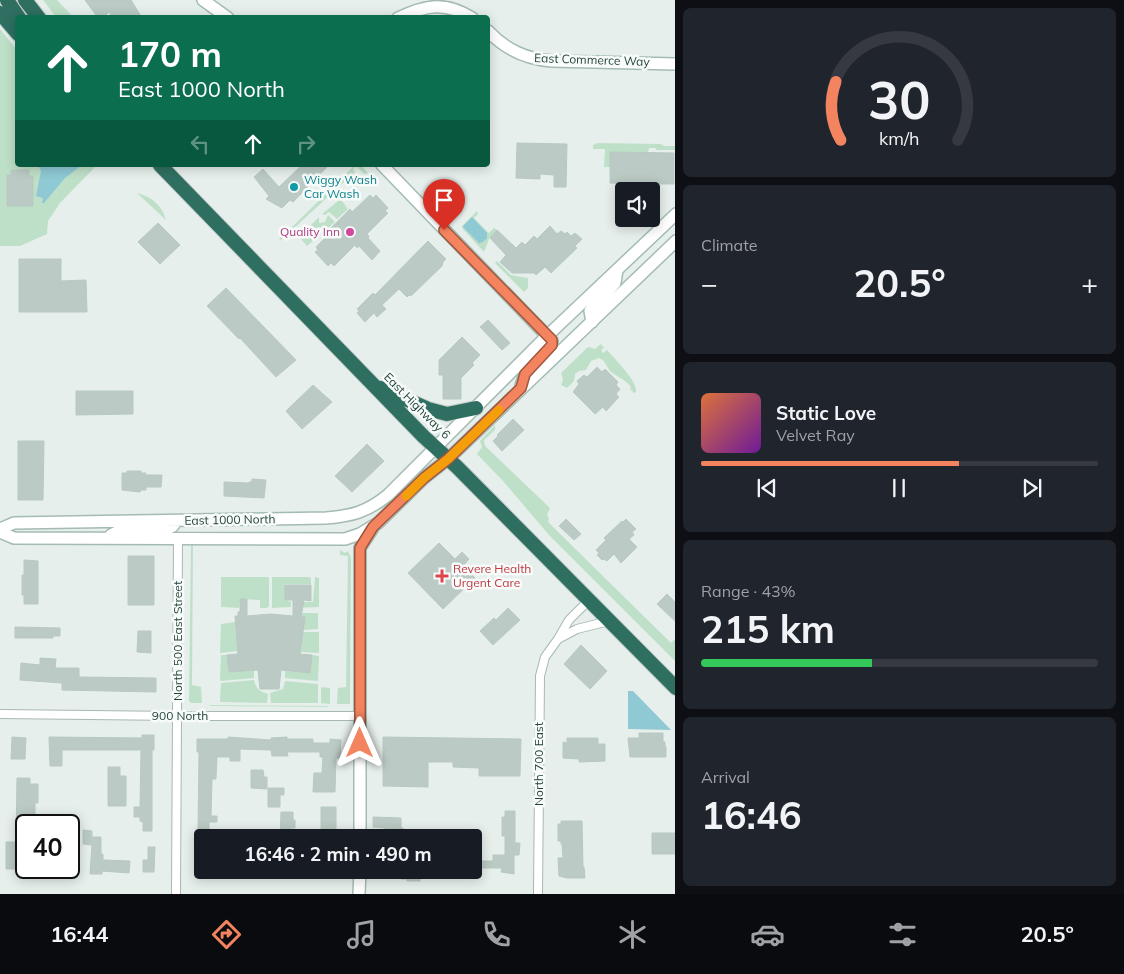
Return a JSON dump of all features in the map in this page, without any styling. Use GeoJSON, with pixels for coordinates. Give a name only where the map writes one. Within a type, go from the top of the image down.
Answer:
{"type":"FeatureCollection","features":[{"type":"Feature","properties":{"kind":"highway"},"geometry":{"type":"LineString","coordinates":[[7,0],[18,15]]}},
{"type":"Feature","properties":{"kind":"highway"},"geometry":{"type":"LineString","coordinates":[[25,0],[37,15]]}},
{"type":"Feature","properties":{"kind":"highway"},"geometry":{"type":"LineString","coordinates":[[0,13],[15,30]]}},
{"type":"Feature","properties":{"kind":"highway","name":"East Highway 6"},"geometry":{"type":"LineString","coordinates":[[162,167],[435,447],[675,688]]}},
{"type":"Feature","properties":{"kind":"highway"},"geometry":{"type":"LineString","coordinates":[[375,386],[428,409],[447,414],[476,408]]}},
{"type":"Feature","properties":{"kind":"main road"},"geometry":{"type":"LineString","coordinates":[[203,0],[224,15]]}},
{"type":"Feature","properties":{"kind":"main road"},"geometry":{"type":"LineString","coordinates":[[406,15],[423,8],[440,6],[453,8],[466,15]]}},
{"type":"Feature","properties":{"kind":"main road","name":"East Commerce Way"},"geometry":{"type":"LineString","coordinates":[[490,33],[514,52],[532,59],[675,64]]}},
{"type":"Feature","properties":{"kind":"main road"},"geometry":{"type":"LineString","coordinates":[[384,167],[552,340],[551,347],[525,374],[521,388]]}},
{"type":"Feature","properties":{"kind":"main road","name":"East 1000 North"},"geometry":{"type":"LineString","coordinates":[[0,531],[14,523],[326,518],[359,513],[378,503],[388,495],[547,336],[675,214]]}},
{"type":"Feature","properties":{"kind":"main road","name":"East 1000 North"},"geometry":{"type":"LineString","coordinates":[[0,531],[14,538],[345,539],[360,534],[373,527],[424,478],[448,459],[675,241]]}},
{"type":"Feature","properties":{"kind":"main road"},"geometry":{"type":"LineString","coordinates":[[592,322],[590,311],[615,283],[616,270]]}},
{"type":"Feature","properties":{"kind":"main road"},"geometry":{"type":"LineString","coordinates":[[178,539],[186,528],[222,527],[249,519]]}},
{"type":"Feature","properties":{"kind":"main road"},"geometry":{"type":"LineString","coordinates":[[108,538],[121,530],[167,529],[173,526],[176,521]]}},
{"type":"Feature","properties":{"kind":"main road"},"geometry":{"type":"LineString","coordinates":[[360,829],[360,548],[373,527]]}},
{"type":"Feature","properties":{"kind":"main road"},"geometry":{"type":"LineString","coordinates":[[345,539],[360,548]]}},
{"type":"Feature","properties":{"kind":"main road"},"geometry":{"type":"LineString","coordinates":[[359,894],[360,879]]}},
{"type":"Feature","properties":{"kind":"street","name":"North 500 East Street"},"geometry":{"type":"LineString","coordinates":[[176,894],[178,539]]}},
{"type":"Feature","properties":{"kind":"street","name":"North 700 East"},"geometry":{"type":"LineString","coordinates":[[538,894],[539,682],[545,657],[558,640],[569,620],[588,600]]}},
{"type":"Feature","properties":{"kind":"street","name":"North 700 East"},"geometry":{"type":"LineString","coordinates":[[558,640],[577,629],[608,621]]}},
{"type":"Feature","properties":{"kind":"street","name":"900 North"},"geometry":{"type":"LineString","coordinates":[[0,714],[361,716]]}},
{"type":"Feature","properties":{"kind":"green space"},"geometry":{"type":"Polygon","coordinates":[[[43,0],[57,0],[71,15],[54,15],[43,0]]]}},
{"type":"Feature","properties":{"kind":"green space"},"geometry":{"type":"Polygon","coordinates":[[[0,29],[15,48],[15,167],[95,167],[60,203],[48,221],[47,234],[20,246],[0,246],[0,29]]]}},
{"type":"Feature","properties":{"kind":"green space"},"geometry":{"type":"Polygon","coordinates":[[[598,143],[661,144],[664,146],[675,146],[675,150],[649,148],[648,152],[610,152],[610,167],[604,167],[605,149],[593,149],[593,145],[598,143]]]}},
{"type":"Feature","properties":{"kind":"green space"},"geometry":{"type":"Polygon","coordinates":[[[355,167],[353,169],[355,172],[281,240],[279,238],[355,167]]]}},
{"type":"Feature","properties":{"kind":"green space"},"geometry":{"type":"Polygon","coordinates":[[[357,167],[363,167],[368,173],[364,174],[357,167]]]}},
{"type":"Feature","properties":{"kind":"green space"},"geometry":{"type":"Polygon","coordinates":[[[137,193],[156,202],[166,220],[137,193]]]}},
{"type":"Feature","properties":{"kind":"green space"},"geometry":{"type":"Polygon","coordinates":[[[338,201],[342,201],[348,209],[337,219],[329,212],[325,215],[322,214],[338,201]]]}},
{"type":"Feature","properties":{"kind":"green space"},"geometry":{"type":"Polygon","coordinates":[[[477,211],[478,214],[474,218],[489,233],[494,228],[497,230],[489,239],[484,252],[462,228],[477,211]]]}},
{"type":"Feature","properties":{"kind":"green space"},"geometry":{"type":"Polygon","coordinates":[[[328,215],[335,222],[307,246],[301,239],[303,233],[319,217],[319,223],[325,222],[328,215]]]}},
{"type":"Feature","properties":{"kind":"green space"},"geometry":{"type":"Polygon","coordinates":[[[497,261],[511,275],[528,278],[528,288],[524,292],[495,263],[497,261]]]}},
{"type":"Feature","properties":{"kind":"green space"},"geometry":{"type":"Polygon","coordinates":[[[601,344],[604,348],[601,350],[603,353],[607,350],[630,377],[636,392],[634,393],[626,382],[610,371],[605,362],[599,358],[591,361],[586,370],[575,374],[574,381],[567,388],[561,385],[563,380],[561,373],[588,347],[595,349],[601,344]]]}},
{"type":"Feature","properties":{"kind":"green space"},"geometry":{"type":"Polygon","coordinates":[[[495,425],[495,430],[484,440],[485,446],[550,508],[547,515],[548,522],[671,643],[675,639],[675,661],[549,535],[477,454],[482,447],[480,441],[495,425]]]}},
{"type":"Feature","properties":{"kind":"green space"},"geometry":{"type":"Polygon","coordinates":[[[193,543],[192,685],[201,687],[202,703],[191,703],[189,701],[191,544],[193,543]]]}},
{"type":"Feature","properties":{"kind":"green space"},"geometry":{"type":"Polygon","coordinates":[[[340,550],[345,553],[348,551],[351,558],[350,704],[337,704],[338,688],[346,687],[348,556],[340,555],[340,550]]]}},
{"type":"Feature","properties":{"kind":"green space"},"geometry":{"type":"Polygon","coordinates":[[[221,577],[268,577],[269,606],[267,608],[260,608],[260,600],[240,599],[239,608],[221,607],[221,577]]]}},
{"type":"Feature","properties":{"kind":"green space"},"geometry":{"type":"Polygon","coordinates":[[[272,577],[309,577],[311,578],[311,584],[285,584],[285,600],[291,602],[291,607],[272,608],[272,577]]]}},
{"type":"Feature","properties":{"kind":"green space"},"geometry":{"type":"Polygon","coordinates":[[[315,577],[319,578],[319,607],[295,608],[293,602],[313,602],[315,577]]]}},
{"type":"Feature","properties":{"kind":"green space"},"geometry":{"type":"Polygon","coordinates":[[[302,613],[318,613],[318,629],[303,630],[305,617],[302,617],[302,613]]]}},
{"type":"Feature","properties":{"kind":"green space"},"geometry":{"type":"Polygon","coordinates":[[[235,622],[238,651],[220,653],[221,624],[235,622]]]}},
{"type":"Feature","properties":{"kind":"green space"},"geometry":{"type":"Polygon","coordinates":[[[303,632],[319,632],[319,653],[301,652],[303,632]]]}},
{"type":"Feature","properties":{"kind":"green space"},"geometry":{"type":"Polygon","coordinates":[[[221,655],[227,655],[229,672],[254,670],[254,678],[221,681],[221,655]]]}},
{"type":"Feature","properties":{"kind":"green space"},"geometry":{"type":"Polygon","coordinates":[[[312,655],[319,656],[318,681],[285,678],[285,671],[310,673],[312,655]]]}},
{"type":"Feature","properties":{"kind":"green space"},"geometry":{"type":"Polygon","coordinates":[[[254,680],[258,689],[268,694],[267,703],[220,702],[221,683],[254,680]]]}},
{"type":"Feature","properties":{"kind":"green space"},"geometry":{"type":"Polygon","coordinates":[[[285,681],[318,684],[318,703],[271,703],[270,693],[283,689],[285,681]]]}},
{"type":"Feature","properties":{"kind":"green space"},"geometry":{"type":"Polygon","coordinates":[[[321,687],[330,688],[330,704],[321,703],[321,687]]]}},
{"type":"Feature","properties":{"kind":"green space"},"geometry":{"type":"Polygon","coordinates":[[[209,705],[329,706],[328,707],[209,705]]]}},
{"type":"Feature","properties":{"kind":"water"},"geometry":{"type":"Polygon","coordinates":[[[39,167],[79,167],[65,178],[44,203],[42,203],[43,198],[36,196],[41,171],[39,167]]]}},
{"type":"Feature","properties":{"kind":"water"},"geometry":{"type":"Polygon","coordinates":[[[472,217],[487,233],[487,238],[483,242],[479,243],[463,226],[472,217]]]}},
{"type":"Feature","properties":{"kind":"water"},"geometry":{"type":"Polygon","coordinates":[[[628,691],[633,691],[671,730],[628,729],[628,691]]]}},
{"type":"Feature","properties":{"kind":"building"},"geometry":{"type":"Polygon","coordinates":[[[85,0],[131,0],[140,15],[111,15],[109,12],[106,15],[96,15],[85,0]]]}},
{"type":"Feature","properties":{"kind":"building"},"geometry":{"type":"Polygon","coordinates":[[[517,143],[567,144],[566,187],[554,187],[554,175],[540,174],[540,179],[516,178],[517,143]]]}},
{"type":"Feature","properties":{"kind":"building"},"geometry":{"type":"Polygon","coordinates":[[[610,152],[674,153],[674,184],[660,184],[660,182],[610,183],[610,152]]]}},
{"type":"Feature","properties":{"kind":"building","name":"Wiggy Wash Car Wash"},"geometry":{"type":"Polygon","coordinates":[[[300,167],[327,167],[293,202],[290,200],[282,208],[266,199],[269,196],[254,177],[263,169],[279,187],[300,167]]]}},
{"type":"Feature","properties":{"kind":"building"},"geometry":{"type":"Polygon","coordinates":[[[11,170],[29,170],[29,176],[33,176],[33,206],[7,206],[7,175],[11,175],[11,170]]]}},
{"type":"Feature","properties":{"kind":"building","name":"Quality Inn"},"geometry":{"type":"Polygon","coordinates":[[[370,195],[373,198],[376,195],[388,208],[385,211],[388,213],[367,234],[368,238],[380,251],[372,260],[359,246],[357,248],[355,245],[334,266],[331,263],[328,266],[315,252],[318,250],[316,247],[350,209],[352,212],[370,195]]]}},
{"type":"Feature","properties":{"kind":"building"},"geometry":{"type":"Polygon","coordinates":[[[158,223],[180,245],[160,264],[138,242],[158,223]]]}},
{"type":"Feature","properties":{"kind":"building"},"geometry":{"type":"Polygon","coordinates":[[[550,226],[557,234],[561,231],[565,234],[567,232],[571,236],[575,233],[582,239],[575,246],[577,248],[551,273],[545,267],[536,275],[534,273],[512,273],[500,262],[506,255],[490,238],[497,230],[516,248],[522,242],[525,245],[534,236],[537,239],[550,226]]]}},
{"type":"Feature","properties":{"kind":"building"},"geometry":{"type":"Polygon","coordinates":[[[428,241],[446,259],[442,266],[411,296],[407,297],[399,289],[382,305],[386,309],[377,317],[374,313],[365,322],[357,313],[359,311],[357,309],[373,293],[375,295],[428,241]]]}},
{"type":"Feature","properties":{"kind":"building"},"geometry":{"type":"Polygon","coordinates":[[[19,259],[61,259],[61,281],[86,280],[87,312],[19,312],[19,259]]]}},
{"type":"Feature","properties":{"kind":"building"},"geometry":{"type":"Polygon","coordinates":[[[226,288],[296,360],[276,377],[207,306],[226,288]]]}},
{"type":"Feature","properties":{"kind":"building"},"geometry":{"type":"Polygon","coordinates":[[[488,320],[510,343],[502,350],[480,327],[488,320]]]}},
{"type":"Feature","properties":{"kind":"building"},"geometry":{"type":"Polygon","coordinates":[[[462,337],[480,355],[472,363],[474,365],[461,378],[461,399],[443,399],[443,375],[439,375],[439,360],[462,337]]]}},
{"type":"Feature","properties":{"kind":"building"},"geometry":{"type":"Polygon","coordinates":[[[597,367],[602,372],[605,369],[618,382],[616,385],[620,389],[616,394],[619,397],[606,411],[603,407],[595,414],[573,392],[579,384],[577,381],[584,375],[587,377],[597,367]]]}},
{"type":"Feature","properties":{"kind":"building"},"geometry":{"type":"Polygon","coordinates":[[[313,385],[332,402],[302,429],[286,411],[313,385]]]}},
{"type":"Feature","properties":{"kind":"building"},"geometry":{"type":"Polygon","coordinates":[[[76,391],[133,391],[133,414],[76,415],[76,391]]]}},
{"type":"Feature","properties":{"kind":"building"},"geometry":{"type":"Polygon","coordinates":[[[513,419],[524,430],[502,451],[493,441],[513,419]]]}},
{"type":"Feature","properties":{"kind":"building"},"geometry":{"type":"Polygon","coordinates":[[[18,441],[44,441],[43,500],[18,500],[18,441]]]}},
{"type":"Feature","properties":{"kind":"building"},"geometry":{"type":"Polygon","coordinates":[[[367,444],[384,461],[352,492],[335,476],[367,444]]]}},
{"type":"Feature","properties":{"kind":"building"},"geometry":{"type":"Polygon","coordinates":[[[127,471],[141,471],[141,473],[146,473],[145,475],[162,475],[161,487],[146,487],[146,490],[141,490],[140,492],[122,490],[122,473],[127,473],[127,471]]]}},
{"type":"Feature","properties":{"kind":"building"},"geometry":{"type":"Polygon","coordinates":[[[252,479],[266,480],[264,498],[224,496],[224,482],[248,483],[252,479]]]}},
{"type":"Feature","properties":{"kind":"building"},"geometry":{"type":"Polygon","coordinates":[[[566,519],[581,534],[574,540],[559,526],[566,519]]]}},
{"type":"Feature","properties":{"kind":"building"},"geometry":{"type":"Polygon","coordinates":[[[626,519],[636,529],[632,532],[634,535],[629,539],[637,547],[621,563],[614,554],[607,561],[602,560],[597,555],[599,553],[596,550],[606,540],[604,538],[626,519]]]}},
{"type":"Feature","properties":{"kind":"building","name":"Revere Health Urgent Care"},"geometry":{"type":"Polygon","coordinates":[[[439,543],[455,559],[462,552],[469,559],[463,566],[475,578],[443,609],[408,573],[439,543]]]}},
{"type":"Feature","properties":{"kind":"building"},"geometry":{"type":"Polygon","coordinates":[[[128,556],[154,556],[154,605],[128,605],[128,556]]]}},
{"type":"Feature","properties":{"kind":"building"},"geometry":{"type":"Polygon","coordinates":[[[24,560],[38,561],[38,604],[24,604],[22,575],[24,575],[24,560]]]}},
{"type":"Feature","properties":{"kind":"building"},"geometry":{"type":"Polygon","coordinates":[[[285,585],[311,585],[311,601],[304,600],[301,617],[305,617],[300,654],[312,655],[310,673],[281,670],[279,689],[260,689],[258,670],[229,672],[227,655],[238,654],[235,616],[238,616],[238,612],[240,612],[240,599],[247,599],[247,616],[270,614],[293,616],[293,600],[285,600],[285,585]]]}},
{"type":"Feature","properties":{"kind":"building"},"geometry":{"type":"Polygon","coordinates":[[[667,594],[675,602],[675,621],[657,604],[667,594]]]}},
{"type":"Feature","properties":{"kind":"building"},"geometry":{"type":"Polygon","coordinates":[[[508,608],[520,620],[493,645],[480,631],[494,618],[496,620],[508,608]]]}},
{"type":"Feature","properties":{"kind":"building"},"geometry":{"type":"Polygon","coordinates":[[[15,627],[60,628],[60,636],[53,636],[53,638],[15,638],[15,627]]]}},
{"type":"Feature","properties":{"kind":"building"},"geometry":{"type":"Polygon","coordinates":[[[138,631],[151,631],[151,653],[137,652],[138,631]]]}},
{"type":"Feature","properties":{"kind":"building"},"geometry":{"type":"Polygon","coordinates":[[[581,645],[607,671],[590,689],[564,664],[581,645]]]}},
{"type":"Feature","properties":{"kind":"building"},"geometry":{"type":"Polygon","coordinates":[[[40,658],[56,659],[55,668],[79,668],[79,677],[156,678],[156,692],[62,690],[62,683],[20,680],[21,663],[40,665],[40,658]]]}},
{"type":"Feature","properties":{"kind":"building"},"geometry":{"type":"Polygon","coordinates":[[[639,733],[663,733],[666,757],[630,757],[628,738],[639,738],[639,733]]]}},
{"type":"Feature","properties":{"kind":"building"},"geometry":{"type":"Polygon","coordinates":[[[142,735],[154,735],[154,750],[152,750],[152,831],[143,831],[143,822],[140,821],[140,817],[134,817],[134,807],[140,807],[141,750],[62,750],[62,766],[50,766],[49,737],[142,738],[142,735]]]}},
{"type":"Feature","properties":{"kind":"building"},"geometry":{"type":"Polygon","coordinates":[[[12,737],[26,738],[25,759],[11,759],[12,737]]]}},
{"type":"Feature","properties":{"kind":"building"},"geometry":{"type":"Polygon","coordinates":[[[228,737],[271,740],[271,738],[287,737],[287,739],[313,739],[313,743],[330,743],[330,739],[341,740],[340,758],[336,758],[335,792],[313,792],[314,773],[322,773],[323,757],[320,757],[320,752],[287,752],[288,756],[272,756],[271,750],[240,749],[240,761],[230,761],[230,757],[217,757],[216,779],[212,779],[211,816],[217,816],[217,822],[209,822],[209,829],[198,829],[199,752],[197,752],[197,739],[228,739],[228,737]]]}},
{"type":"Feature","properties":{"kind":"building"},"geometry":{"type":"Polygon","coordinates":[[[383,737],[521,739],[520,776],[479,776],[479,768],[453,767],[453,762],[428,762],[428,787],[383,786],[383,737]]]}},
{"type":"Feature","properties":{"kind":"building"},"geometry":{"type":"Polygon","coordinates":[[[567,738],[598,738],[598,744],[605,744],[605,761],[579,762],[579,759],[563,758],[563,742],[567,743],[567,738]]]}},
{"type":"Feature","properties":{"kind":"building"},"geometry":{"type":"Polygon","coordinates":[[[108,767],[120,767],[120,776],[126,776],[126,806],[108,806],[108,767]]]}},
{"type":"Feature","properties":{"kind":"building"},"geometry":{"type":"Polygon","coordinates":[[[251,770],[263,770],[264,777],[267,777],[267,789],[251,788],[251,770]]]}},
{"type":"Feature","properties":{"kind":"building"},"geometry":{"type":"Polygon","coordinates":[[[17,778],[30,778],[30,784],[38,784],[38,803],[35,803],[35,814],[16,814],[17,778]]]}},
{"type":"Feature","properties":{"kind":"building"},"geometry":{"type":"Polygon","coordinates":[[[268,788],[284,788],[284,795],[280,795],[280,807],[268,807],[268,788]]]}},
{"type":"Feature","properties":{"kind":"building"},"geometry":{"type":"Polygon","coordinates":[[[321,807],[336,807],[336,829],[321,829],[321,807]]]}},
{"type":"Feature","properties":{"kind":"building"},"geometry":{"type":"Polygon","coordinates":[[[505,811],[515,811],[515,843],[520,843],[519,855],[514,855],[514,874],[501,872],[502,868],[482,868],[482,861],[493,861],[493,855],[505,855],[502,817],[505,817],[505,811]]]}},
{"type":"Feature","properties":{"kind":"building"},"geometry":{"type":"Polygon","coordinates":[[[281,812],[293,812],[295,828],[280,829],[281,812]]]}},
{"type":"Feature","properties":{"kind":"building"},"geometry":{"type":"Polygon","coordinates":[[[373,817],[401,818],[401,828],[403,829],[385,829],[373,827],[373,817]]]}},
{"type":"Feature","properties":{"kind":"building"},"geometry":{"type":"Polygon","coordinates":[[[561,821],[582,821],[585,878],[559,876],[558,858],[563,858],[562,844],[561,841],[558,841],[558,824],[561,824],[561,821]]]}},
{"type":"Feature","properties":{"kind":"building"},"geometry":{"type":"Polygon","coordinates":[[[83,830],[92,831],[92,837],[101,837],[103,860],[130,861],[129,873],[102,871],[102,874],[90,874],[92,845],[83,844],[83,830]]]}},
{"type":"Feature","properties":{"kind":"building"},"geometry":{"type":"Polygon","coordinates":[[[652,833],[675,833],[675,854],[652,854],[652,833]]]}},
{"type":"Feature","properties":{"kind":"building"},"geometry":{"type":"Polygon","coordinates":[[[6,842],[15,842],[15,869],[6,869],[6,842]]]}},
{"type":"Feature","properties":{"kind":"building"},"geometry":{"type":"Polygon","coordinates":[[[148,847],[155,847],[154,872],[143,872],[143,860],[148,860],[148,847]]]}},
{"type":"Feature","properties":{"kind":"building"},"geometry":{"type":"Polygon","coordinates":[[[407,879],[420,879],[420,881],[407,881],[407,879]]]}},
{"type":"Feature","properties":{"kind":"slow traffic"},"geometry":{"type":"LineString","coordinates":[[406,496],[499,410]]}},
{"type":"Feature","properties":{"kind":"place","name":"Wiggy Wash Car Wash"},"geometry":{"type":"Point","coordinates":[294,187]}},
{"type":"Feature","properties":{"kind":"place","name":"Quality Inn"},"geometry":{"type":"Point","coordinates":[350,232]}},
{"type":"Feature","properties":{"kind":"place","name":"Revere Health Urgent Care"},"geometry":{"type":"Point","coordinates":[442,576]}},
{"type":"Feature","properties":{"kind":"route"},"geometry":{"type":"LineString","coordinates":[[360,743],[360,548],[373,527],[424,478],[448,459],[521,388],[525,374],[552,345],[552,340],[444,230]]}}]}
